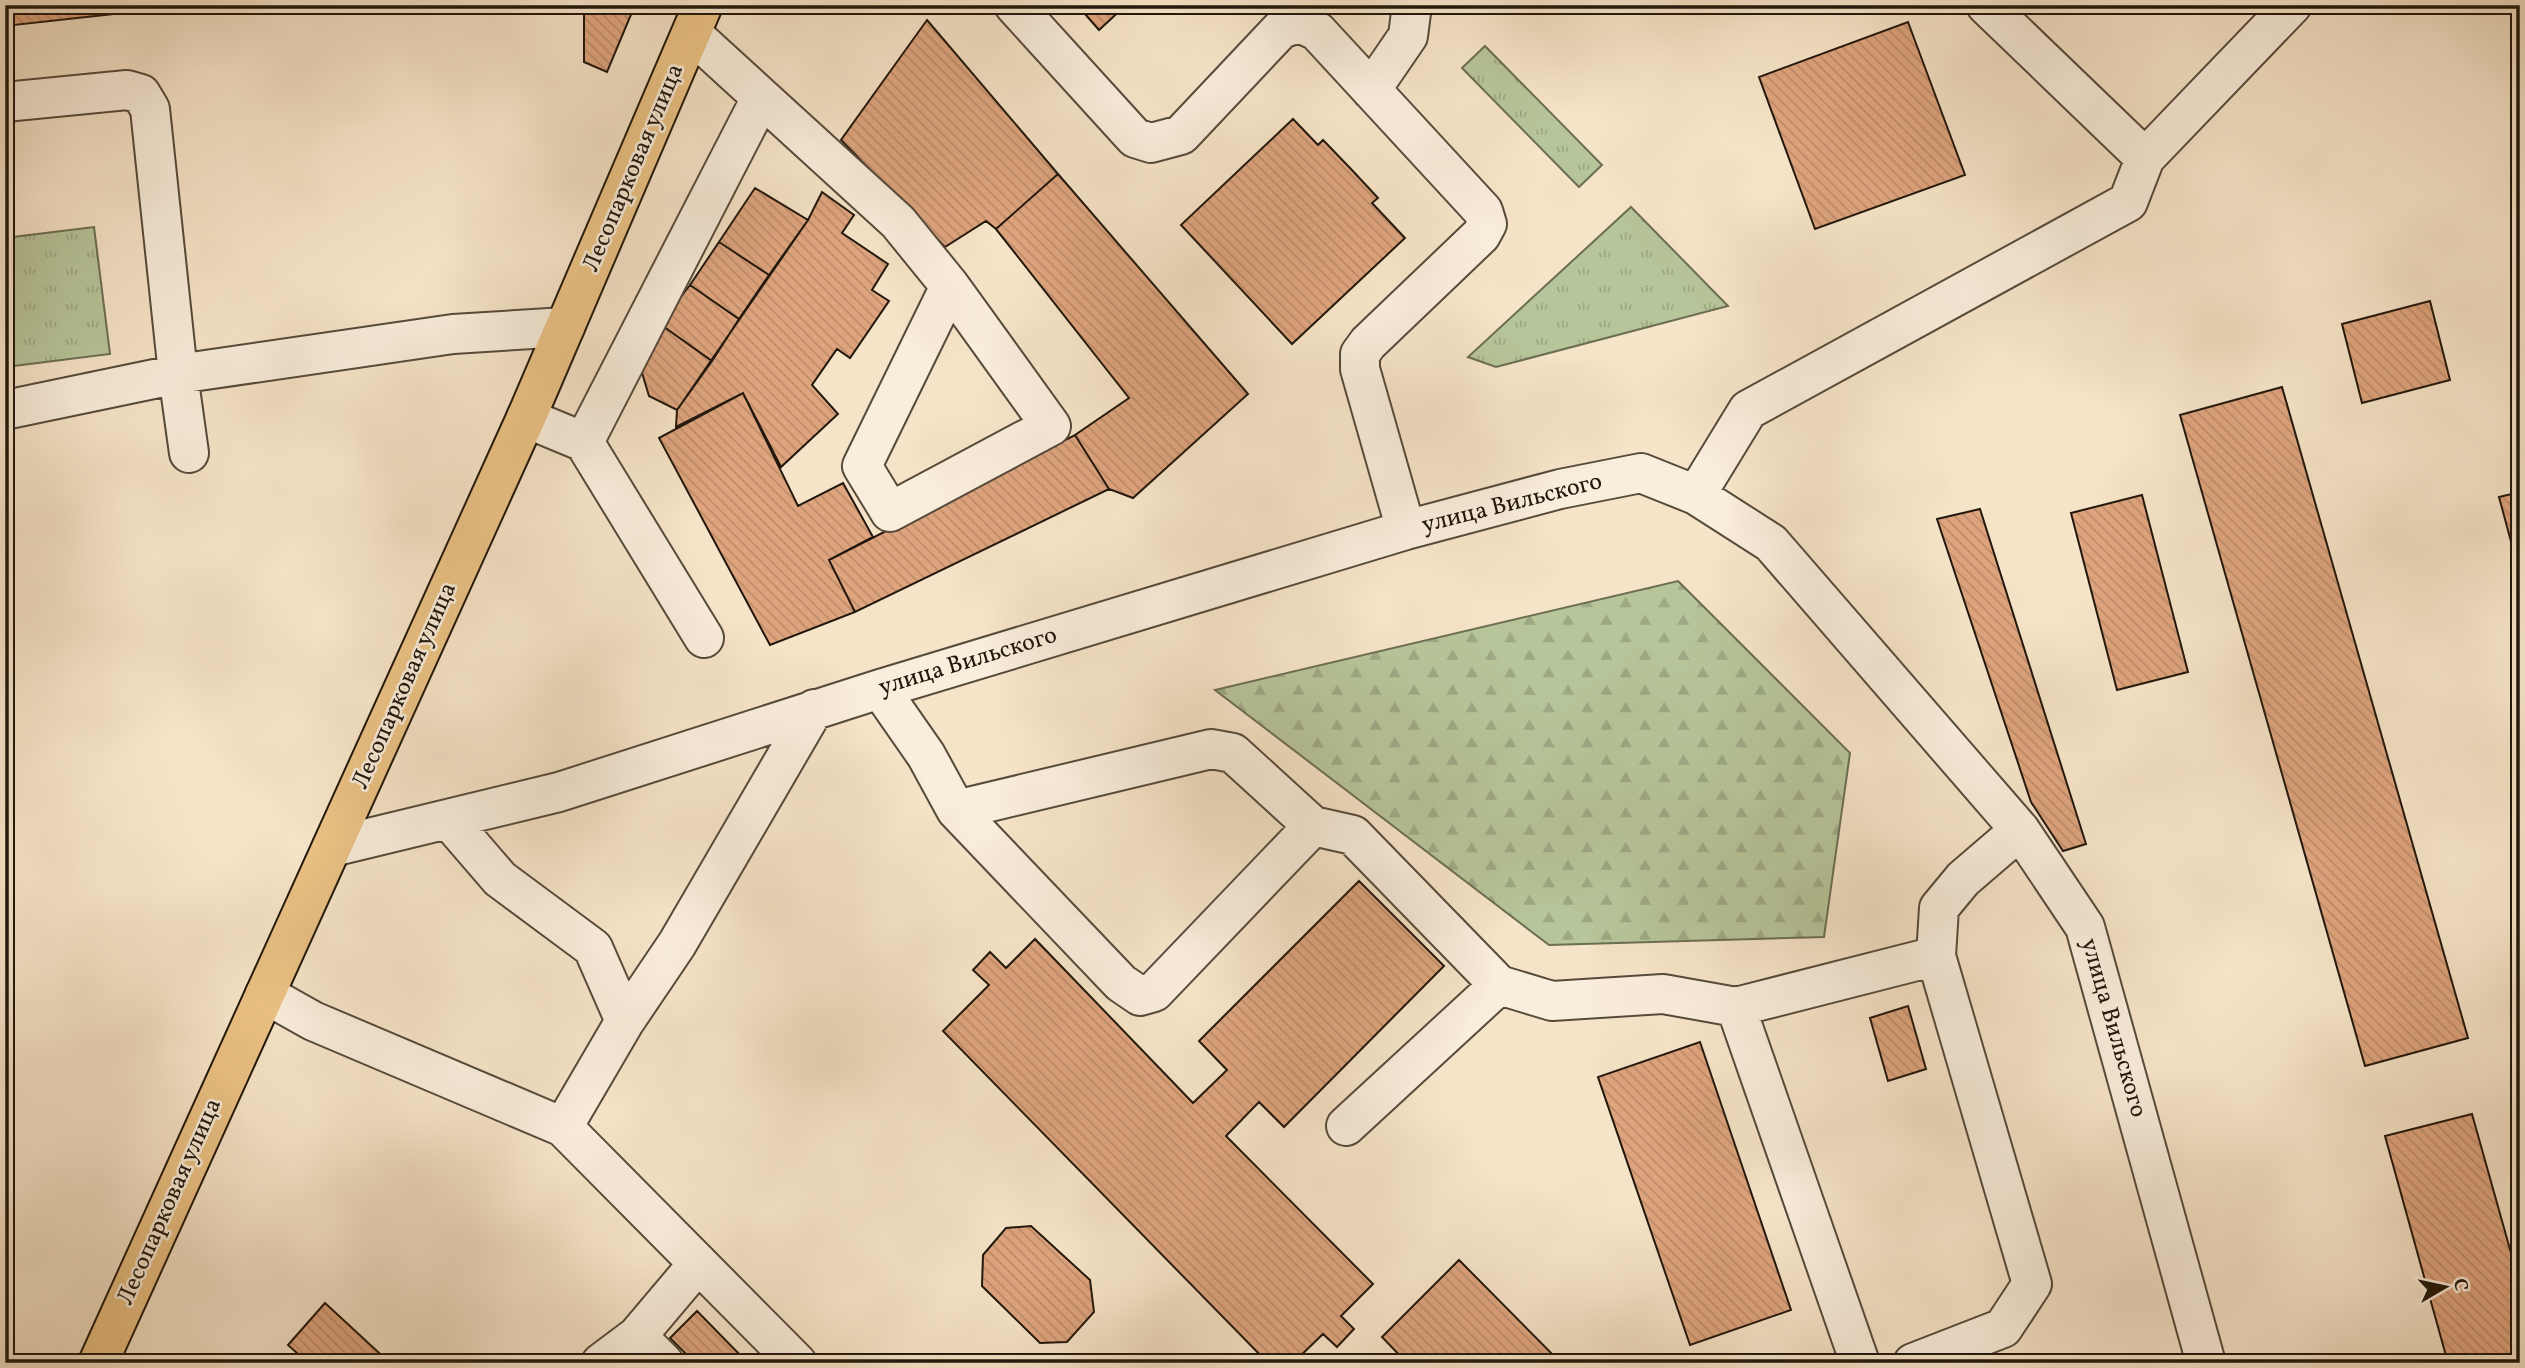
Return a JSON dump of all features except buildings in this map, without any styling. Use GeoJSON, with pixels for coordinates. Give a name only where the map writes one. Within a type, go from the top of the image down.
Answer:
{"type":"FeatureCollection","features":[{"type":"Feature","properties":{"kind":"main road","name":"Лесопарковая улица"},"geometry":{"type":"LineString","coordinates":[[98,1363],[526,418],[697,20]]}},
{"type":"Feature","properties":{"kind":"street"},"geometry":{"type":"LineString","coordinates":[[1014,5],[1135,138],[1143,143],[1181,135],[1282,29],[1299,23],[1317,31],[1483,211],[1487,224],[1481,235],[1368,343],[1360,354],[1360,369],[1406,530]]}},
{"type":"Feature","properties":{"kind":"street"},"geometry":{"type":"LineString","coordinates":[[1371,90],[1408,36],[1412,5]]}},
{"type":"Feature","properties":{"kind":"street"},"geometry":{"type":"LineString","coordinates":[[1986,5],[2145,158]]}},
{"type":"Feature","properties":{"kind":"street"},"geometry":{"type":"LineString","coordinates":[[1696,495],[1748,410],[2128,202],[2145,158],[2292,5]]}},
{"type":"Feature","properties":{"kind":"street"},"geometry":{"type":"LineString","coordinates":[[697,20],[761,98],[898,222],[950,286],[1051,426],[890,512],[862,466],[950,286]]}},
{"type":"Feature","properties":{"kind":"street"},"geometry":{"type":"LineString","coordinates":[[5,102],[127,90],[141,94],[150,109],[177,373],[190,453]]}},
{"type":"Feature","properties":{"kind":"street"},"geometry":{"type":"LineString","coordinates":[[584,442],[761,98]]}},
{"type":"Feature","properties":{"kind":"street"},"geometry":{"type":"LineString","coordinates":[[5,410],[177,373],[453,334],[565,327]]}},
{"type":"Feature","properties":{"kind":"street"},"geometry":{"type":"LineString","coordinates":[[526,418],[584,442],[704,638]]}},
{"type":"Feature","properties":{"kind":"street","name":"улица Вильского"},"geometry":{"type":"LineString","coordinates":[[332,847],[450,821],[559,792],[814,709],[1406,530],[1560,489],[1641,473],[1696,495],[1771,543],[2020,830],[2085,927],[2206,1363]]}},
{"type":"Feature","properties":{"kind":"street"},"geometry":{"type":"LineString","coordinates":[[880,689],[926,755],[956,810],[1121,983],[1140,996],[1154,992],[1313,826]]}},
{"type":"Feature","properties":{"kind":"street"},"geometry":{"type":"LineString","coordinates":[[563,1127],[625,1021],[677,944],[814,709]]}},
{"type":"Feature","properties":{"kind":"street"},"geometry":{"type":"LineString","coordinates":[[956,810],[1211,749],[1233,753],[1313,826],[1353,835],[1499,985],[1552,1001],[1663,994],[1736,1007],[1936,956]]}},
{"type":"Feature","properties":{"kind":"street"},"geometry":{"type":"LineString","coordinates":[[450,821],[500,879],[593,948],[625,1021]]}},
{"type":"Feature","properties":{"kind":"street"},"geometry":{"type":"LineString","coordinates":[[1913,1363],[2003,1328],[2032,1284],[1936,956],[1939,908],[1964,879],[2020,830]]}},
{"type":"Feature","properties":{"kind":"street"},"geometry":{"type":"LineString","coordinates":[[1346,1126],[1499,985]]}},
{"type":"Feature","properties":{"kind":"street"},"geometry":{"type":"LineString","coordinates":[[265,994],[313,1021],[563,1127],[797,1363]]}},
{"type":"Feature","properties":{"kind":"street"},"geometry":{"type":"LineString","coordinates":[[1736,1007],[1860,1363]]}},
{"type":"Feature","properties":{"kind":"street"},"geometry":{"type":"LineString","coordinates":[[601,1363],[637,1336],[697,1265]]}},
{"type":"Feature","properties":{"kind":"street"},"geometry":{"type":"LineString","coordinates":[[637,1336],[664,1363]]}},
{"type":"Feature","properties":{"kind":"green space"},"geometry":{"type":"Polygon","coordinates":[[[1485,46],[1602,165],[1579,187],[1462,68],[1485,46]]]}},
{"type":"Feature","properties":{"kind":"green space"},"geometry":{"type":"Polygon","coordinates":[[[1631,207],[1728,306],[1496,367],[1468,357],[1631,207]]]}},
{"type":"Feature","properties":{"kind":"green space"},"geometry":{"type":"Polygon","coordinates":[[[94,227],[110,354],[5,367],[5,238],[94,227]]]}},
{"type":"Feature","properties":{"kind":"green space"},"geometry":{"type":"Polygon","coordinates":[[[1678,581],[1850,753],[1824,937],[1549,945],[1215,690],[1678,581]]]}}]}
